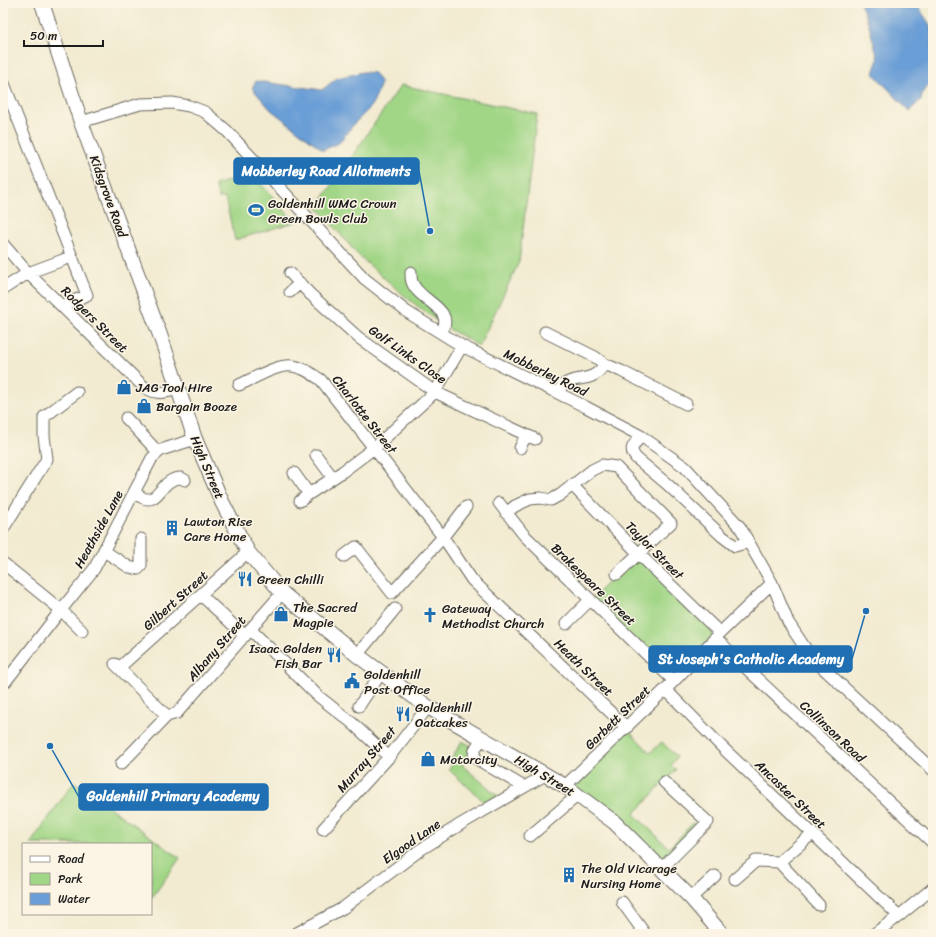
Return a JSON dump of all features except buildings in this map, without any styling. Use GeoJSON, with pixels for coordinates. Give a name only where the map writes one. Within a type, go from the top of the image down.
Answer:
{"type":"FeatureCollection","features":[{"type":"Feature","properties":{"kind":"main road","name":"Kidsgrove Road"},"geometry":{"type":"LineString","coordinates":[[42,3],[81,122],[160,335],[178,389]]}},
{"type":"Feature","properties":{"kind":"main road","name":"High Street"},"geometry":{"type":"LineString","coordinates":[[178,389],[195,439],[222,502],[248,552],[282,593],[357,655],[428,707],[565,786],[614,822],[691,898],[722,934]]}},
{"type":"Feature","properties":{"kind":"street"},"geometry":{"type":"LineString","coordinates":[[3,81],[87,295],[69,302],[63,307]]}},
{"type":"Feature","properties":{"kind":"street","name":"Mobberley Road"},"geometry":{"type":"LineString","coordinates":[[81,122],[140,104],[172,103],[189,106],[205,112],[226,131],[365,279],[407,312],[462,346],[641,436],[685,467],[740,528],[772,583],[788,622],[812,657],[933,770]]}},
{"type":"Feature","properties":{"kind":"street","name":"Rodgers Street"},"geometry":{"type":"LineString","coordinates":[[3,244],[28,273],[144,387],[152,392],[162,393],[178,389]]}},
{"type":"Feature","properties":{"kind":"street"},"geometry":{"type":"LineString","coordinates":[[3,288],[28,273],[71,257]]}},
{"type":"Feature","properties":{"kind":"street"},"geometry":{"type":"LineString","coordinates":[[411,272],[411,280],[418,292],[439,309],[444,316],[446,321],[445,327],[441,333]]}},
{"type":"Feature","properties":{"kind":"street","name":"Golf Links Close"},"geometry":{"type":"LineString","coordinates":[[290,273],[310,294],[359,338],[436,392],[530,437],[520,448]]}},
{"type":"Feature","properties":{"kind":"street"},"geometry":{"type":"LineString","coordinates":[[290,292],[300,283]]}},
{"type":"Feature","properties":{"kind":"street"},"geometry":{"type":"LineString","coordinates":[[545,332],[595,357],[605,364],[686,404]]}},
{"type":"Feature","properties":{"kind":"street"},"geometry":{"type":"LineString","coordinates":[[300,501],[374,448],[436,392],[462,346]]}},
{"type":"Feature","properties":{"kind":"street"},"geometry":{"type":"LineString","coordinates":[[558,393],[563,385],[594,376],[600,372],[605,364]]}},
{"type":"Feature","properties":{"kind":"street","name":"Charlotte Street"},"geometry":{"type":"LineString","coordinates":[[239,385],[276,368],[292,366],[307,371],[321,380],[442,537]]}},
{"type":"Feature","properties":{"kind":"street"},"geometry":{"type":"LineString","coordinates":[[3,529],[47,459],[41,415],[63,403],[77,392]]}},
{"type":"Feature","properties":{"kind":"street"},"geometry":{"type":"LineString","coordinates":[[126,418],[158,452],[195,439]]}},
{"type":"Feature","properties":{"kind":"street"},"geometry":{"type":"LineString","coordinates":[[641,436],[632,447],[632,453],[636,458],[668,484],[722,536],[735,546],[749,542]]}},
{"type":"Feature","properties":{"kind":"street","name":"Heathside Lane"},"geometry":{"type":"LineString","coordinates":[[3,685],[94,569],[152,458],[158,452]]}},
{"type":"Feature","properties":{"kind":"street"},"geometry":{"type":"LineString","coordinates":[[316,455],[333,478]]}},
{"type":"Feature","properties":{"kind":"street"},"geometry":{"type":"LineString","coordinates":[[506,513],[515,506],[530,499],[541,498],[551,500],[560,495],[592,470],[602,465],[616,467],[671,523],[617,574]]}},
{"type":"Feature","properties":{"kind":"street"},"geometry":{"type":"LineString","coordinates":[[294,474],[310,494]]}},
{"type":"Feature","properties":{"kind":"street"},"geometry":{"type":"LineString","coordinates":[[134,492],[141,498],[149,500],[173,479],[181,478],[185,480]]}},
{"type":"Feature","properties":{"kind":"street","name":"Taylor Street"},"geometry":{"type":"LineString","coordinates":[[572,485],[718,635]]}},
{"type":"Feature","properties":{"kind":"street","name":"Brakespeare Street"},"geometry":{"type":"LineString","coordinates":[[499,503],[524,535],[674,681]]}},
{"type":"Feature","properties":{"kind":"street"},"geometry":{"type":"LineString","coordinates":[[344,556],[356,547],[392,593],[424,562],[466,506]]}},
{"type":"Feature","properties":{"kind":"street","name":"Heath Street"},"geometry":{"type":"LineString","coordinates":[[442,537],[472,580],[627,728]]}},
{"type":"Feature","properties":{"kind":"street"},"geometry":{"type":"LineString","coordinates":[[104,551],[129,568],[138,569],[141,566],[141,539]]}},
{"type":"Feature","properties":{"kind":"street","name":"Gilbert Street"},"geometry":{"type":"LineString","coordinates":[[167,716],[117,665],[201,595],[248,552]]}},
{"type":"Feature","properties":{"kind":"street"},"geometry":{"type":"LineString","coordinates":[[3,563],[61,610],[82,631]]}},
{"type":"Feature","properties":{"kind":"street","name":"Garbett Street"},"geometry":{"type":"LineString","coordinates":[[565,786],[666,690],[718,635],[772,583]]}},
{"type":"Feature","properties":{"kind":"street","name":"Albany Street"},"geometry":{"type":"LineString","coordinates":[[121,764],[167,716],[177,713],[282,593]]}},
{"type":"Feature","properties":{"kind":"street"},"geometry":{"type":"LineString","coordinates":[[201,595],[248,632],[318,696],[351,722],[389,757]]}},
{"type":"Feature","properties":{"kind":"street"},"geometry":{"type":"LineString","coordinates":[[566,624],[590,600]]}},
{"type":"Feature","properties":{"kind":"street"},"geometry":{"type":"LineString","coordinates":[[357,655],[395,609]]}},
{"type":"Feature","properties":{"kind":"street","name":"Collinson Road"},"geometry":{"type":"LineString","coordinates":[[718,635],[746,668],[933,843]]}},
{"type":"Feature","properties":{"kind":"street"},"geometry":{"type":"LineString","coordinates":[[359,706],[381,673]]}},
{"type":"Feature","properties":{"kind":"street","name":"Ancaster Street"},"geometry":{"type":"LineString","coordinates":[[666,690],[724,749],[899,916]]}},
{"type":"Feature","properties":{"kind":"street","name":"Murray Street"},"geometry":{"type":"LineString","coordinates":[[323,829],[389,757],[428,707]]}},
{"type":"Feature","properties":{"kind":"street"},"geometry":{"type":"LineString","coordinates":[[483,738],[475,748],[475,758],[524,787]]}},
{"type":"Feature","properties":{"kind":"street","name":"Elgood Lane"},"geometry":{"type":"LineString","coordinates":[[295,934],[342,908],[420,850],[545,774]]}},
{"type":"Feature","properties":{"kind":"street"},"geometry":{"type":"LineString","coordinates":[[661,869],[699,824],[708,822],[664,782]]}},
{"type":"Feature","properties":{"kind":"street"},"geometry":{"type":"LineString","coordinates":[[530,836],[578,795]]}},
{"type":"Feature","properties":{"kind":"street"},"geometry":{"type":"LineString","coordinates":[[735,879],[756,861],[779,862],[812,834]]}},
{"type":"Feature","properties":{"kind":"street"},"geometry":{"type":"LineString","coordinates":[[779,862],[819,905]]}},
{"type":"Feature","properties":{"kind":"street"},"geometry":{"type":"LineString","coordinates":[[691,898],[715,876]]}},
{"type":"Feature","properties":{"kind":"street"},"geometry":{"type":"LineString","coordinates":[[874,934],[933,888]]}},
{"type":"Feature","properties":{"kind":"street"},"geometry":{"type":"LineString","coordinates":[[622,902],[643,930],[642,934]]}},
{"type":"Feature","properties":{"kind":"green space"},"geometry":{"type":"Polygon","coordinates":[[[401,85],[537,114],[519,262],[479,346],[444,326],[407,298],[358,255],[317,207],[401,85]]]}},
{"type":"Feature","properties":{"kind":"green space","name":"Goldenhill WMC Crown Green Bowls Club"},"geometry":{"type":"Polygon","coordinates":[[[252,174],[295,222],[235,240],[225,198],[219,198],[215,185],[252,174]]]}},
{"type":"Feature","properties":{"kind":"green space"},"geometry":{"type":"Polygon","coordinates":[[[638,553],[720,633],[674,681],[590,600],[638,553]]]}},
{"type":"Feature","properties":{"kind":"green space"},"geometry":{"type":"Polygon","coordinates":[[[627,728],[650,753],[662,742],[677,757],[671,765],[676,770],[634,814],[669,848],[693,823],[700,829],[663,867],[568,783],[627,728]]]}},
{"type":"Feature","properties":{"kind":"green space"},"geometry":{"type":"Polygon","coordinates":[[[462,741],[475,748],[472,747],[462,761],[463,766],[499,797],[486,804],[448,769],[452,765],[449,763],[462,741]]]}},
{"type":"Feature","properties":{"kind":"green space"},"geometry":{"type":"Polygon","coordinates":[[[74,782],[180,858],[152,898],[152,843],[31,843],[74,782]]]}},
{"type":"Feature","properties":{"kind":"water"},"geometry":{"type":"Polygon","coordinates":[[[860,3],[916,3],[932,28],[933,81],[922,93],[921,100],[909,111],[873,73],[878,59],[868,22],[860,3]]]}},
{"type":"Feature","properties":{"kind":"water"},"geometry":{"type":"Polygon","coordinates":[[[363,72],[374,73],[381,83],[375,99],[369,109],[354,124],[339,143],[323,150],[271,110],[252,88],[256,81],[322,90],[337,78],[363,72]]]}},
{"type":"Feature","properties":{"kind":"place","name":"Goldenhill WMC Crown Green Bowls Club"},"geometry":{"type":"Point","coordinates":[256,210]}},
{"type":"Feature","properties":{"kind":"place","name":"Mobberley Road Allotments"},"geometry":{"type":"Point","coordinates":[430,231]}},
{"type":"Feature","properties":{"kind":"place","name":"JAG Tool Hire"},"geometry":{"type":"Point","coordinates":[124,387]}},
{"type":"Feature","properties":{"kind":"place","name":"Bargain Booze"},"geometry":{"type":"Point","coordinates":[144,406]}},
{"type":"Feature","properties":{"kind":"place","name":"Lawton Rise Care Home"},"geometry":{"type":"Point","coordinates":[172,528]}},
{"type":"Feature","properties":{"kind":"place","name":"Green Chilli"},"geometry":{"type":"Point","coordinates":[245,579]}},
{"type":"Feature","properties":{"kind":"place","name":"St Joseph's Catholic Academy"},"geometry":{"type":"Point","coordinates":[866,611]}},
{"type":"Feature","properties":{"kind":"place","name":"The Sacred Magpie"},"geometry":{"type":"Point","coordinates":[281,614]}},
{"type":"Feature","properties":{"kind":"place","name":"Gateway Methodist Church"},"geometry":{"type":"Point","coordinates":[430,615]}},
{"type":"Feature","properties":{"kind":"place","name":"Isaac Golden Fish Bar"},"geometry":{"type":"Point","coordinates":[334,655]}},
{"type":"Feature","properties":{"kind":"place","name":"Goldenhill Post Office"},"geometry":{"type":"Point","coordinates":[352,681]}},
{"type":"Feature","properties":{"kind":"place","name":"Goldenhill Oatcakes"},"geometry":{"type":"Point","coordinates":[403,714]}},
{"type":"Feature","properties":{"kind":"place","name":"Goldenhill Primary Academy"},"geometry":{"type":"Point","coordinates":[50,746]}},
{"type":"Feature","properties":{"kind":"place","name":"Motorcity"},"geometry":{"type":"Point","coordinates":[428,759]}},
{"type":"Feature","properties":{"kind":"place","name":"The Old Vicarage Nursing Home"},"geometry":{"type":"Point","coordinates":[569,875]}}]}
